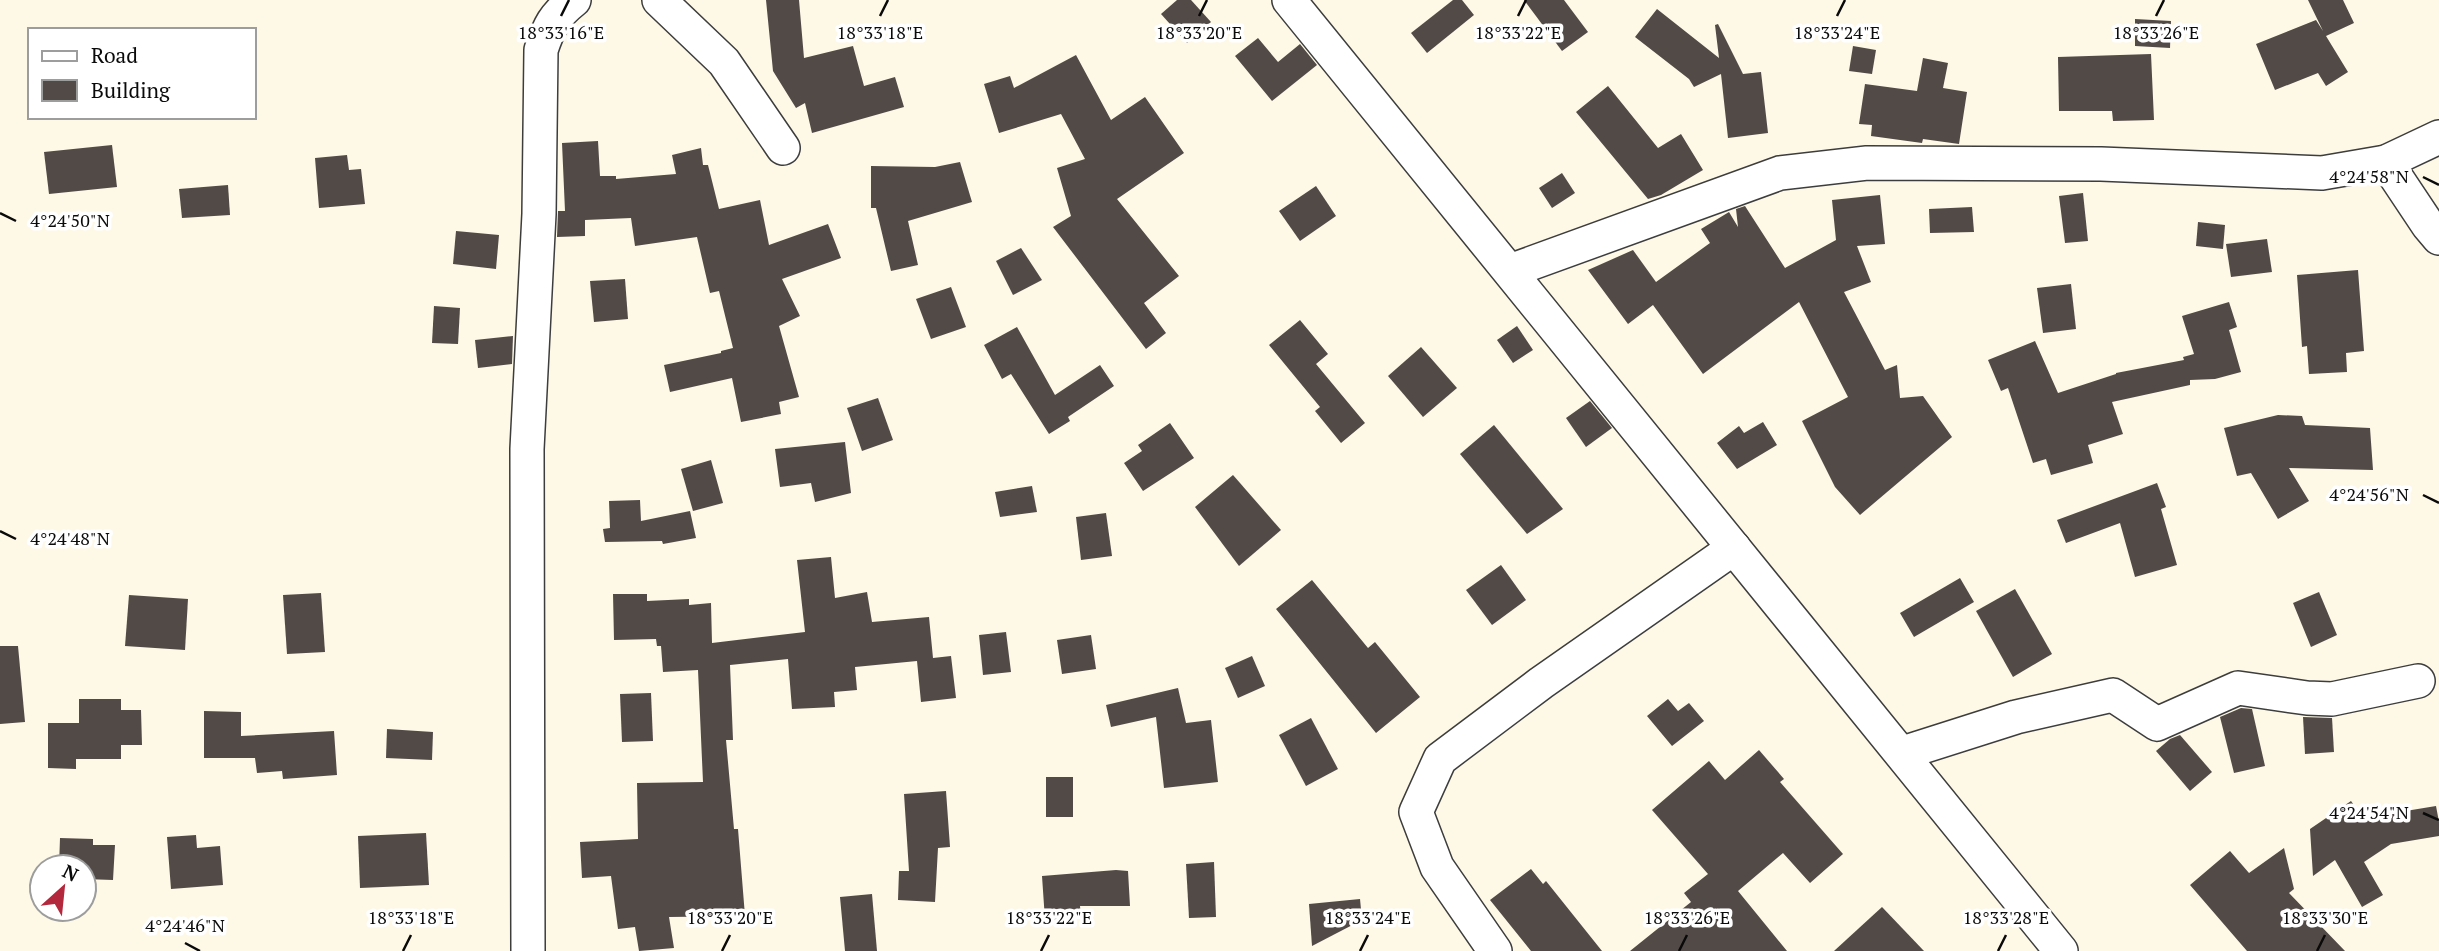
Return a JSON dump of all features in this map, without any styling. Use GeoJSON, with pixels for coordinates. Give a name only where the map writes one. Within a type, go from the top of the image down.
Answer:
{"type":"FeatureCollection","features":[{"type":"Feature","properties":{"kind":"street"},"geometry":{"type":"LineString","coordinates":[[528,951],[527,449],[539,214],[541,50],[548,27],[558,13],[574,0]]}},
{"type":"Feature","properties":{"kind":"street"},"geometry":{"type":"LineString","coordinates":[[659,0],[724,62],[783,148]]}},
{"type":"Feature","properties":{"kind":"street"},"geometry":{"type":"LineString","coordinates":[[1299,4],[1510,271],[2061,951]]}},
{"type":"Feature","properties":{"kind":"street"},"geometry":{"type":"LineString","coordinates":[[1510,271],[1780,173],[1880,163],[2101,164],[2322,173],[2386,162],[2439,137]]}},
{"type":"Feature","properties":{"kind":"street"},"geometry":{"type":"LineString","coordinates":[[2386,162],[2439,238]]}},
{"type":"Feature","properties":{"kind":"street"},"geometry":{"type":"LineString","coordinates":[[1495,951],[1437,867],[1416,812],[1440,759],[1541,683],[1734,548]]}},
{"type":"Feature","properties":{"kind":"street"},"geometry":{"type":"LineString","coordinates":[[1903,753],[2016,717],[2113,695],[2157,724],[2238,688],[2332,699],[2418,681]]}},
{"type":"Feature","properties":{"kind":"building"},"geometry":{"type":"Polygon","coordinates":[[[766,0],[799,0],[804,58],[853,46],[864,86],[895,77],[904,107],[812,133],[805,103],[796,108],[773,71],[766,0]]]}},
{"type":"Feature","properties":{"kind":"building"},"geometry":{"type":"Polygon","coordinates":[[[1177,0],[1191,0],[1211,22],[1187,43],[1161,14],[1177,0]]]}},
{"type":"Feature","properties":{"kind":"building"},"geometry":{"type":"Polygon","coordinates":[[[1453,0],[1462,0],[1474,15],[1427,53],[1411,33],[1453,0]]]}},
{"type":"Feature","properties":{"kind":"building"},"geometry":{"type":"Polygon","coordinates":[[[1524,0],[1564,0],[1588,32],[1562,51],[1524,0]]]}},
{"type":"Feature","properties":{"kind":"building"},"geometry":{"type":"Polygon","coordinates":[[[2308,0],[2343,0],[2354,23],[2326,36],[2348,72],[2326,86],[2318,73],[2275,90],[2256,44],[2316,20],[2323,31],[2308,0]]]}},
{"type":"Feature","properties":{"kind":"building"},"geometry":{"type":"Polygon","coordinates":[[[1657,9],[1719,58],[1715,25],[1718,24],[1743,74],[1761,72],[1768,133],[1728,138],[1721,74],[1694,87],[1689,79],[1635,37],[1657,9]]]}},
{"type":"Feature","properties":{"kind":"building"},"geometry":{"type":"Polygon","coordinates":[[[2135,19],[2171,21],[2170,48],[2135,46],[2135,19]]]}},
{"type":"Feature","properties":{"kind":"building"},"geometry":{"type":"Polygon","coordinates":[[[1258,38],[1278,62],[1300,44],[1317,65],[1272,101],[1235,56],[1258,38]]]}},
{"type":"Feature","properties":{"kind":"building"},"geometry":{"type":"Polygon","coordinates":[[[1853,46],[1876,50],[1872,74],[1849,71],[1853,46]]]}},
{"type":"Feature","properties":{"kind":"building"},"geometry":{"type":"Polygon","coordinates":[[[2151,54],[2154,120],[2113,121],[2112,111],[2059,111],[2058,57],[2151,54]]]}},
{"type":"Feature","properties":{"kind":"building"},"geometry":{"type":"Polygon","coordinates":[[[1076,55],[1111,120],[1145,97],[1184,153],[1117,199],[1179,276],[1144,303],[1166,333],[1146,349],[1053,227],[1071,216],[1057,168],[1085,159],[1061,114],[999,133],[984,84],[1010,76],[1014,88],[1076,55]]]}},
{"type":"Feature","properties":{"kind":"building"},"geometry":{"type":"Polygon","coordinates":[[[1923,58],[1948,63],[1943,88],[1967,92],[1959,144],[1923,139],[1922,143],[1871,136],[1872,125],[1859,124],[1865,84],[1917,91],[1923,58]]]}},
{"type":"Feature","properties":{"kind":"building"},"geometry":{"type":"Polygon","coordinates":[[[1608,86],[1658,148],[1681,134],[1703,170],[1661,195],[1648,199],[1576,112],[1608,86]]]}},
{"type":"Feature","properties":{"kind":"building"},"geometry":{"type":"Polygon","coordinates":[[[598,141],[600,176],[616,176],[616,179],[676,174],[672,155],[701,148],[703,165],[708,165],[719,209],[760,200],[769,245],[828,224],[841,258],[782,279],[800,316],[779,326],[799,397],[779,402],[781,414],[741,422],[732,378],[670,392],[664,365],[733,348],[719,291],[710,293],[697,237],[635,246],[631,218],[585,220],[585,236],[557,237],[558,211],[565,211],[562,143],[598,141]]]}},
{"type":"Feature","properties":{"kind":"building"},"geometry":{"type":"Polygon","coordinates":[[[112,145],[117,187],[49,194],[44,152],[112,145]]]}},
{"type":"Feature","properties":{"kind":"building"},"geometry":{"type":"Polygon","coordinates":[[[347,155],[349,170],[361,169],[365,204],[319,208],[315,158],[347,155]]]}},
{"type":"Feature","properties":{"kind":"building"},"geometry":{"type":"Polygon","coordinates":[[[960,162],[972,202],[908,221],[918,265],[891,271],[876,208],[871,208],[871,166],[935,167],[960,162]]]}},
{"type":"Feature","properties":{"kind":"building"},"geometry":{"type":"Polygon","coordinates":[[[1562,173],[1575,193],[1552,208],[1539,188],[1562,173]]]}},
{"type":"Feature","properties":{"kind":"building"},"geometry":{"type":"Polygon","coordinates":[[[228,185],[230,215],[182,218],[179,189],[228,185]]]}},
{"type":"Feature","properties":{"kind":"building"},"geometry":{"type":"Polygon","coordinates":[[[1316,186],[1336,216],[1300,241],[1279,211],[1316,186]]]}},
{"type":"Feature","properties":{"kind":"building"},"geometry":{"type":"Polygon","coordinates":[[[2083,193],[2088,241],[2065,243],[2059,196],[2083,193]]]}},
{"type":"Feature","properties":{"kind":"building"},"geometry":{"type":"Polygon","coordinates":[[[1880,195],[1885,244],[1857,246],[1871,282],[1844,292],[1885,370],[1897,365],[1900,398],[1923,396],[1952,437],[1860,515],[1835,487],[1802,421],[1848,397],[1799,302],[1703,374],[1653,305],[1628,324],[1588,270],[1633,250],[1656,282],[1710,243],[1701,229],[1729,212],[1738,227],[1736,209],[1745,206],[1785,268],[1836,240],[1832,200],[1880,195]]]}},
{"type":"Feature","properties":{"kind":"building"},"geometry":{"type":"Polygon","coordinates":[[[1972,207],[1974,232],[1930,233],[1929,209],[1972,207]]]}},
{"type":"Feature","properties":{"kind":"building"},"geometry":{"type":"Polygon","coordinates":[[[2198,222],[2225,225],[2223,249],[2196,246],[2198,222]]]}},
{"type":"Feature","properties":{"kind":"building"},"geometry":{"type":"Polygon","coordinates":[[[456,231],[499,235],[496,269],[453,264],[456,231]]]}},
{"type":"Feature","properties":{"kind":"building"},"geometry":{"type":"Polygon","coordinates":[[[2267,239],[2272,272],[2231,277],[2226,244],[2267,239]]]}},
{"type":"Feature","properties":{"kind":"building"},"geometry":{"type":"Polygon","coordinates":[[[1021,248],[1042,280],[1013,295],[996,261],[1021,248]]]}},
{"type":"Feature","properties":{"kind":"building"},"geometry":{"type":"Polygon","coordinates":[[[2358,270],[2364,351],[2346,353],[2347,372],[2309,374],[2307,346],[2302,347],[2297,275],[2358,270]]]}},
{"type":"Feature","properties":{"kind":"building"},"geometry":{"type":"Polygon","coordinates":[[[625,279],[628,319],[594,322],[590,281],[625,279]]]}},
{"type":"Feature","properties":{"kind":"building"},"geometry":{"type":"Polygon","coordinates":[[[2071,284],[2076,329],[2043,333],[2037,288],[2071,284]]]}},
{"type":"Feature","properties":{"kind":"building"},"geometry":{"type":"Polygon","coordinates":[[[951,287],[966,327],[931,339],[916,299],[951,287]]]}},
{"type":"Feature","properties":{"kind":"building"},"geometry":{"type":"Polygon","coordinates":[[[2229,302],[2237,327],[2229,330],[2241,372],[2215,379],[2190,380],[2190,385],[2112,402],[2123,434],[2088,445],[2093,463],[2051,475],[2046,459],[2033,463],[2008,388],[2001,391],[1988,360],[2035,341],[2058,393],[2116,373],[2184,360],[2183,357],[2194,354],[2182,316],[2229,302]]]}},
{"type":"Feature","properties":{"kind":"building"},"geometry":{"type":"Polygon","coordinates":[[[434,306],[460,308],[458,344],[432,343],[434,306]]]}},
{"type":"Feature","properties":{"kind":"building"},"geometry":{"type":"Polygon","coordinates":[[[1300,320],[1328,354],[1316,364],[1365,423],[1341,443],[1315,411],[1320,407],[1269,345],[1300,320]]]}},
{"type":"Feature","properties":{"kind":"building"},"geometry":{"type":"Polygon","coordinates":[[[1517,326],[1533,350],[1513,363],[1497,340],[1517,326]]]}},
{"type":"Feature","properties":{"kind":"building"},"geometry":{"type":"Polygon","coordinates":[[[1017,327],[1055,395],[1100,365],[1114,386],[1068,417],[1070,421],[1049,434],[1011,374],[1002,379],[984,345],[1017,327]]]}},
{"type":"Feature","properties":{"kind":"building"},"geometry":{"type":"Polygon","coordinates":[[[513,336],[512,364],[478,368],[475,340],[513,336]]]}},
{"type":"Feature","properties":{"kind":"building"},"geometry":{"type":"Polygon","coordinates":[[[1421,347],[1457,388],[1423,417],[1388,376],[1421,347]]]}},
{"type":"Feature","properties":{"kind":"building"},"geometry":{"type":"Polygon","coordinates":[[[878,398],[893,440],[862,451],[847,408],[878,398]]]}},
{"type":"Feature","properties":{"kind":"building"},"geometry":{"type":"Polygon","coordinates":[[[1590,401],[1612,428],[1586,447],[1566,418],[1590,401]]]}},
{"type":"Feature","properties":{"kind":"building"},"geometry":{"type":"Polygon","coordinates":[[[2278,415],[2302,416],[2305,425],[2370,428],[2373,470],[2289,468],[2309,501],[2278,519],[2251,473],[2237,476],[2224,428],[2278,415]]]}},
{"type":"Feature","properties":{"kind":"building"},"geometry":{"type":"Polygon","coordinates":[[[1763,422],[1777,445],[1737,469],[1717,443],[1739,426],[1744,433],[1763,422]]]}},
{"type":"Feature","properties":{"kind":"building"},"geometry":{"type":"Polygon","coordinates":[[[1170,423],[1194,458],[1143,491],[1124,463],[1142,451],[1138,445],[1170,423]]]}},
{"type":"Feature","properties":{"kind":"building"},"geometry":{"type":"Polygon","coordinates":[[[1494,425],[1563,509],[1527,534],[1460,454],[1494,425]]]}},
{"type":"Feature","properties":{"kind":"building"},"geometry":{"type":"Polygon","coordinates":[[[845,442],[851,493],[815,502],[811,483],[780,487],[775,449],[845,442]]]}},
{"type":"Feature","properties":{"kind":"building"},"geometry":{"type":"Polygon","coordinates":[[[711,460],[723,503],[693,511],[681,469],[711,460]]]}},
{"type":"Feature","properties":{"kind":"building"},"geometry":{"type":"Polygon","coordinates":[[[1233,475],[1281,530],[1239,566],[1195,507],[1233,475]]]}},
{"type":"Feature","properties":{"kind":"building"},"geometry":{"type":"Polygon","coordinates":[[[2157,483],[2166,507],[2161,509],[2177,565],[2135,577],[2120,523],[2066,543],[2057,520],[2157,483]]]}},
{"type":"Feature","properties":{"kind":"building"},"geometry":{"type":"Polygon","coordinates":[[[1032,486],[1037,512],[1000,517],[995,492],[1032,486]]]}},
{"type":"Feature","properties":{"kind":"building"},"geometry":{"type":"Polygon","coordinates":[[[640,500],[641,521],[690,511],[696,538],[663,544],[662,541],[605,542],[603,529],[610,528],[609,501],[640,500]]]}},
{"type":"Feature","properties":{"kind":"building"},"geometry":{"type":"Polygon","coordinates":[[[1106,513],[1112,556],[1081,560],[1076,517],[1106,513]]]}},
{"type":"Feature","properties":{"kind":"building"},"geometry":{"type":"Polygon","coordinates":[[[831,557],[835,598],[867,592],[872,622],[929,617],[933,658],[951,656],[956,698],[921,702],[917,661],[855,667],[857,690],[834,692],[835,707],[792,709],[788,659],[730,665],[733,740],[726,740],[734,829],[738,829],[745,916],[669,917],[674,948],[639,951],[635,927],[618,929],[611,876],[582,878],[580,842],[638,839],[637,783],[703,782],[698,670],[663,672],[661,646],[657,646],[656,639],[614,640],[613,594],[647,594],[647,601],[689,599],[689,605],[711,603],[712,643],[805,632],[797,560],[831,557]]]}},
{"type":"Feature","properties":{"kind":"building"},"geometry":{"type":"Polygon","coordinates":[[[1501,565],[1526,600],[1492,625],[1466,590],[1501,565]]]}},
{"type":"Feature","properties":{"kind":"building"},"geometry":{"type":"Polygon","coordinates":[[[1960,578],[1974,602],[1914,637],[1900,613],[1960,578]]]}},
{"type":"Feature","properties":{"kind":"building"},"geometry":{"type":"Polygon","coordinates":[[[1312,580],[1368,648],[1375,642],[1420,697],[1376,733],[1276,609],[1312,580]]]}},
{"type":"Feature","properties":{"kind":"building"},"geometry":{"type":"Polygon","coordinates":[[[2015,589],[2052,654],[2013,677],[1976,611],[2015,589]]]}},
{"type":"Feature","properties":{"kind":"building"},"geometry":{"type":"Polygon","coordinates":[[[2319,592],[2337,635],[2311,647],[2293,603],[2319,592]]]}},
{"type":"Feature","properties":{"kind":"building"},"geometry":{"type":"Polygon","coordinates":[[[321,593],[325,652],[287,654],[283,595],[321,593]]]}},
{"type":"Feature","properties":{"kind":"building"},"geometry":{"type":"Polygon","coordinates":[[[129,595],[188,599],[185,650],[125,646],[129,595]]]}},
{"type":"Feature","properties":{"kind":"building"},"geometry":{"type":"Polygon","coordinates":[[[1006,632],[1011,672],[983,675],[979,635],[1006,632]]]}},
{"type":"Feature","properties":{"kind":"building"},"geometry":{"type":"Polygon","coordinates":[[[1091,635],[1096,669],[1062,674],[1057,640],[1091,635]]]}},
{"type":"Feature","properties":{"kind":"building"},"geometry":{"type":"Polygon","coordinates":[[[0,646],[18,646],[25,722],[0,724],[0,646]]]}},
{"type":"Feature","properties":{"kind":"building"},"geometry":{"type":"Polygon","coordinates":[[[1252,656],[1265,686],[1238,698],[1225,668],[1252,656]]]}},
{"type":"Feature","properties":{"kind":"building"},"geometry":{"type":"Polygon","coordinates":[[[1178,688],[1186,723],[1211,720],[1218,782],[1164,788],[1156,717],[1111,727],[1106,705],[1178,688]]]}},
{"type":"Feature","properties":{"kind":"building"},"geometry":{"type":"Polygon","coordinates":[[[651,693],[653,741],[622,742],[620,694],[651,693]]]}},
{"type":"Feature","properties":{"kind":"building"},"geometry":{"type":"Polygon","coordinates":[[[79,699],[121,699],[121,710],[141,710],[142,745],[121,745],[121,759],[76,759],[76,769],[48,768],[48,723],[79,723],[79,699]]]}},
{"type":"Feature","properties":{"kind":"building"},"geometry":{"type":"Polygon","coordinates":[[[1668,699],[1678,711],[1689,703],[1704,721],[1672,746],[1647,716],[1668,699]]]}},
{"type":"Feature","properties":{"kind":"building"},"geometry":{"type":"Polygon","coordinates":[[[2241,708],[2252,709],[2265,766],[2234,773],[2220,717],[2241,708]]]}},
{"type":"Feature","properties":{"kind":"building"},"geometry":{"type":"Polygon","coordinates":[[[204,711],[241,712],[241,736],[334,731],[337,775],[283,779],[282,771],[257,773],[255,758],[204,758],[204,711]]]}},
{"type":"Feature","properties":{"kind":"building"},"geometry":{"type":"Polygon","coordinates":[[[2303,717],[2332,718],[2334,752],[2305,754],[2303,717]]]}},
{"type":"Feature","properties":{"kind":"building"},"geometry":{"type":"Polygon","coordinates":[[[1311,718],[1338,769],[1306,786],[1279,735],[1311,718]]]}},
{"type":"Feature","properties":{"kind":"building"},"geometry":{"type":"Polygon","coordinates":[[[387,729],[433,732],[432,760],[386,758],[387,729]]]}},
{"type":"Feature","properties":{"kind":"building"},"geometry":{"type":"Polygon","coordinates":[[[2180,735],[2212,772],[2190,791],[2156,751],[2170,739],[2180,735]]]}},
{"type":"Feature","properties":{"kind":"building"},"geometry":{"type":"Polygon","coordinates":[[[1759,750],[1784,779],[1780,782],[1843,854],[1810,883],[1783,853],[1738,891],[1787,951],[1630,951],[1691,902],[1684,893],[1708,874],[1652,810],[1709,761],[1725,780],[1759,750]]]}},
{"type":"Feature","properties":{"kind":"building"},"geometry":{"type":"Polygon","coordinates":[[[1046,777],[1073,777],[1073,817],[1046,817],[1046,777]]]}},
{"type":"Feature","properties":{"kind":"building"},"geometry":{"type":"Polygon","coordinates":[[[946,791],[950,847],[938,848],[935,902],[898,900],[899,871],[909,871],[904,794],[946,791]]]}},
{"type":"Feature","properties":{"kind":"building"},"geometry":{"type":"Polygon","coordinates":[[[2351,801],[2363,818],[2436,806],[2439,822],[2439,836],[2391,844],[2364,862],[2383,895],[2362,907],[2335,860],[2313,876],[2310,829],[2351,801]]]}},
{"type":"Feature","properties":{"kind":"building"},"geometry":{"type":"Polygon","coordinates":[[[426,833],[429,885],[360,888],[358,836],[426,833]]]}},
{"type":"Feature","properties":{"kind":"building"},"geometry":{"type":"Polygon","coordinates":[[[196,835],[197,848],[220,846],[223,885],[171,889],[167,837],[196,835]]]}},
{"type":"Feature","properties":{"kind":"building"},"geometry":{"type":"Polygon","coordinates":[[[60,838],[93,839],[93,845],[115,845],[113,880],[98,879],[98,853],[59,853],[60,838]]]}},
{"type":"Feature","properties":{"kind":"building"},"geometry":{"type":"Polygon","coordinates":[[[2284,848],[2294,889],[2289,893],[2345,951],[2247,951],[2190,885],[2230,851],[2249,873],[2284,848]]]}},
{"type":"Feature","properties":{"kind":"building"},"geometry":{"type":"Polygon","coordinates":[[[1214,862],[1216,917],[1189,918],[1186,864],[1214,862]]]}},
{"type":"Feature","properties":{"kind":"building"},"geometry":{"type":"Polygon","coordinates":[[[1531,869],[1543,884],[1546,881],[1602,951],[1531,951],[1490,900],[1531,869]]]}},
{"type":"Feature","properties":{"kind":"building"},"geometry":{"type":"Polygon","coordinates":[[[1128,871],[1130,906],[1080,906],[1081,917],[1045,920],[1042,876],[1128,871]]]}},
{"type":"Feature","properties":{"kind":"building"},"geometry":{"type":"Polygon","coordinates":[[[872,894],[877,951],[845,951],[840,897],[872,894]]]}},
{"type":"Feature","properties":{"kind":"building"},"geometry":{"type":"Polygon","coordinates":[[[1360,899],[1362,920],[1312,946],[1309,904],[1360,899]]]}},
{"type":"Feature","properties":{"kind":"building"},"geometry":{"type":"Polygon","coordinates":[[[1882,907],[1924,951],[1834,951],[1882,907]]]}}]}
